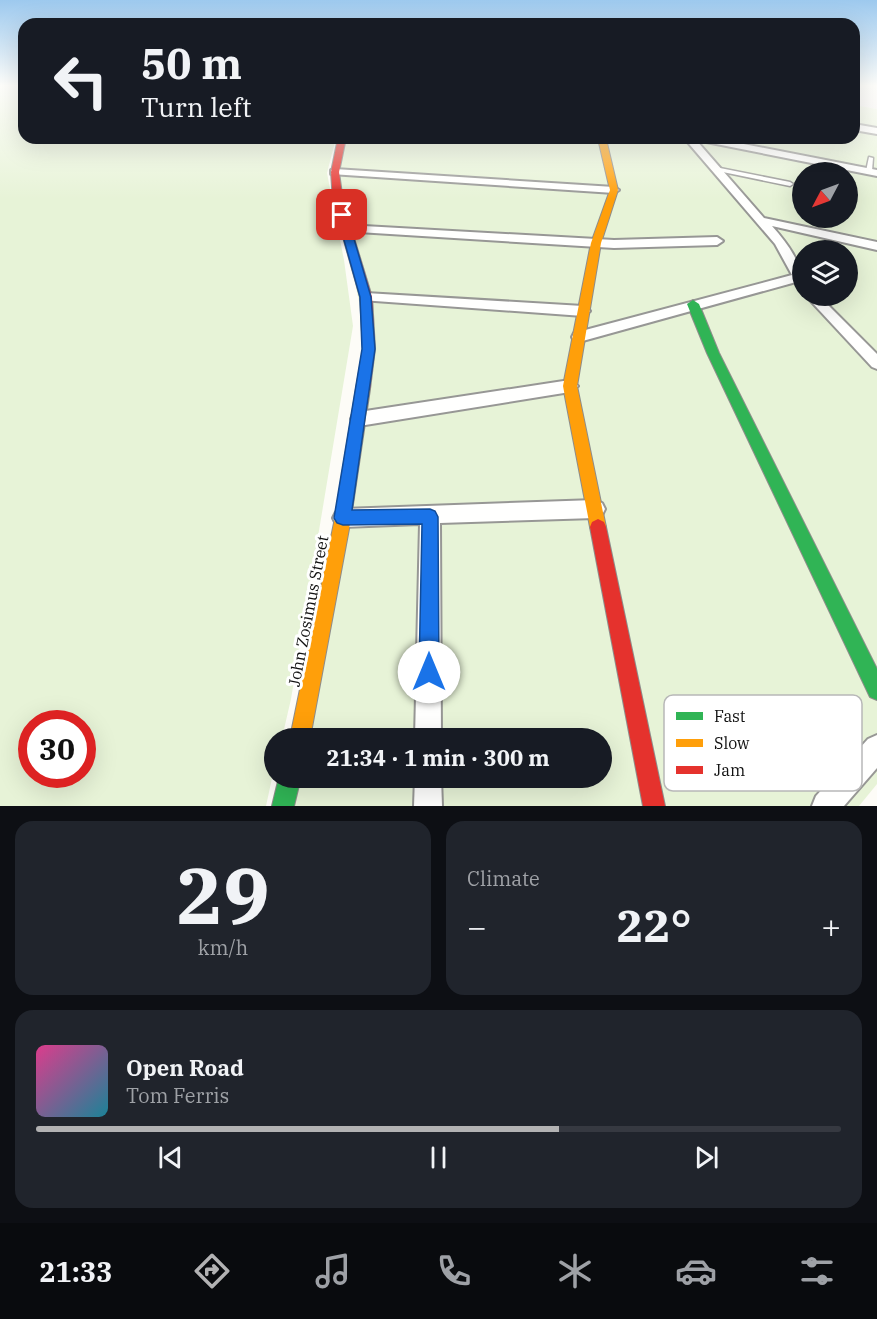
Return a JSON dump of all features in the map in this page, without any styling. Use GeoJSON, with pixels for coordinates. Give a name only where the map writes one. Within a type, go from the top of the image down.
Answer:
{"type":"FeatureCollection","features":[{"type":"Feature","properties":{"kind":"street"},"geometry":{"type":"LineString","coordinates":[[860,128],[877,131]]}},
{"type":"Feature","properties":{"kind":"street","name":"John Zosimus Street"},"geometry":{"type":"LineString","coordinates":[[302,728],[343,518],[369,349],[366,297],[338,202],[334,172],[341,144]]}},
{"type":"Feature","properties":{"kind":"street"},"geometry":{"type":"LineString","coordinates":[[603,144],[614,190],[596,243],[570,386],[654,806]]}},
{"type":"Feature","properties":{"kind":"street"},"geometry":{"type":"LineString","coordinates":[[694,144],[780,243],[792,264]]}},
{"type":"Feature","properties":{"kind":"street"},"geometry":{"type":"LineString","coordinates":[[730,144],[873,172]]}},
{"type":"Feature","properties":{"kind":"street"},"geometry":{"type":"LineString","coordinates":[[334,172],[614,190]]}},
{"type":"Feature","properties":{"kind":"street"},"geometry":{"type":"LineString","coordinates":[[759,220],[877,246]]}},
{"type":"Feature","properties":{"kind":"street"},"geometry":{"type":"LineString","coordinates":[[346,229],[596,243],[717,241]]}},
{"type":"Feature","properties":{"kind":"street"},"geometry":{"type":"LineString","coordinates":[[579,337],[693,304],[792,281]]}},
{"type":"Feature","properties":{"kind":"street"},"geometry":{"type":"LineString","coordinates":[[366,297],[584,311]]}},
{"type":"Feature","properties":{"kind":"street"},"geometry":{"type":"LineString","coordinates":[[693,304],[713,353],[877,690]]}},
{"type":"Feature","properties":{"kind":"street"},"geometry":{"type":"LineString","coordinates":[[822,306],[877,363]]}},
{"type":"Feature","properties":{"kind":"street"},"geometry":{"type":"LineString","coordinates":[[359,419],[570,386]]}},
{"type":"Feature","properties":{"kind":"street"},"geometry":{"type":"LineString","coordinates":[[343,518],[430,517],[595,509]]}},
{"type":"Feature","properties":{"kind":"street"},"geometry":{"type":"LineString","coordinates":[[428,728],[430,517]]}},
{"type":"Feature","properties":{"kind":"street"},"geometry":{"type":"LineString","coordinates":[[862,765],[877,748]]}},
{"type":"Feature","properties":{"kind":"street"},"geometry":{"type":"LineString","coordinates":[[283,806],[287,788]]}},
{"type":"Feature","properties":{"kind":"street"},"geometry":{"type":"LineString","coordinates":[[428,788],[428,806]]}},
{"type":"Feature","properties":{"kind":"street"},"geometry":{"type":"LineString","coordinates":[[826,806],[839,791]]}},
{"type":"Feature","properties":{"kind":"lane"},"geometry":{"type":"LineString","coordinates":[[871,158],[873,172]]}},
{"type":"Feature","properties":{"kind":"lane"},"geometry":{"type":"LineString","coordinates":[[715,169],[790,184]]}},
{"type":"Feature","properties":{"kind":"green space"},"geometry":{"type":"Polygon","coordinates":[[[0,124],[18,124],[18,144],[334,144],[327,173],[344,260],[353,326],[291,699],[284,728],[264,728],[264,788],[270,788],[266,806],[0,806],[0,124]]]}},
{"type":"Feature","properties":{"kind":"green space"},"geometry":{"type":"Polygon","coordinates":[[[860,124],[877,124],[877,172],[858,168],[858,162],[825,162],[732,144],[860,144],[860,124]]]}},
{"type":"Feature","properties":{"kind":"green space"},"geometry":{"type":"Polygon","coordinates":[[[342,144],[694,144],[773,235],[783,225],[767,220],[700,144],[725,144],[816,162],[792,162],[792,228],[858,228],[858,170],[877,174],[877,748],[862,765],[862,695],[664,695],[664,791],[839,791],[826,806],[283,806],[287,788],[612,788],[612,728],[302,728],[369,349],[338,202],[342,144]]]}},
{"type":"Feature","properties":{"kind":"green space"},"geometry":{"type":"Polygon","coordinates":[[[877,755],[877,784],[859,806],[834,806],[847,791],[862,791],[862,773],[877,755]]]}},
{"type":"Feature","properties":{"kind":"traffic: fast"},"geometry":{"type":"LineString","coordinates":[[693,304],[713,353],[877,690]]}},
{"type":"Feature","properties":{"kind":"traffic: fast"},"geometry":{"type":"LineString","coordinates":[[283,806],[287,788]]}},
{"type":"Feature","properties":{"kind":"traffic: slow"},"geometry":{"type":"LineString","coordinates":[[598,527],[570,386],[596,243],[614,190],[603,144]]}},
{"type":"Feature","properties":{"kind":"traffic: slow"},"geometry":{"type":"LineString","coordinates":[[302,728],[343,518],[363,389]]}},
{"type":"Feature","properties":{"kind":"traffic: jam"},"geometry":{"type":"LineString","coordinates":[[341,144],[335,172],[338,202],[366,297],[369,349],[363,389]]}},
{"type":"Feature","properties":{"kind":"traffic: jam"},"geometry":{"type":"LineString","coordinates":[[598,527],[654,806]]}},
{"type":"Feature","properties":{"kind":"route"},"geometry":{"type":"LineString","coordinates":[[342,215],[366,297],[369,349],[343,518],[430,517],[429,672]]}}]}
